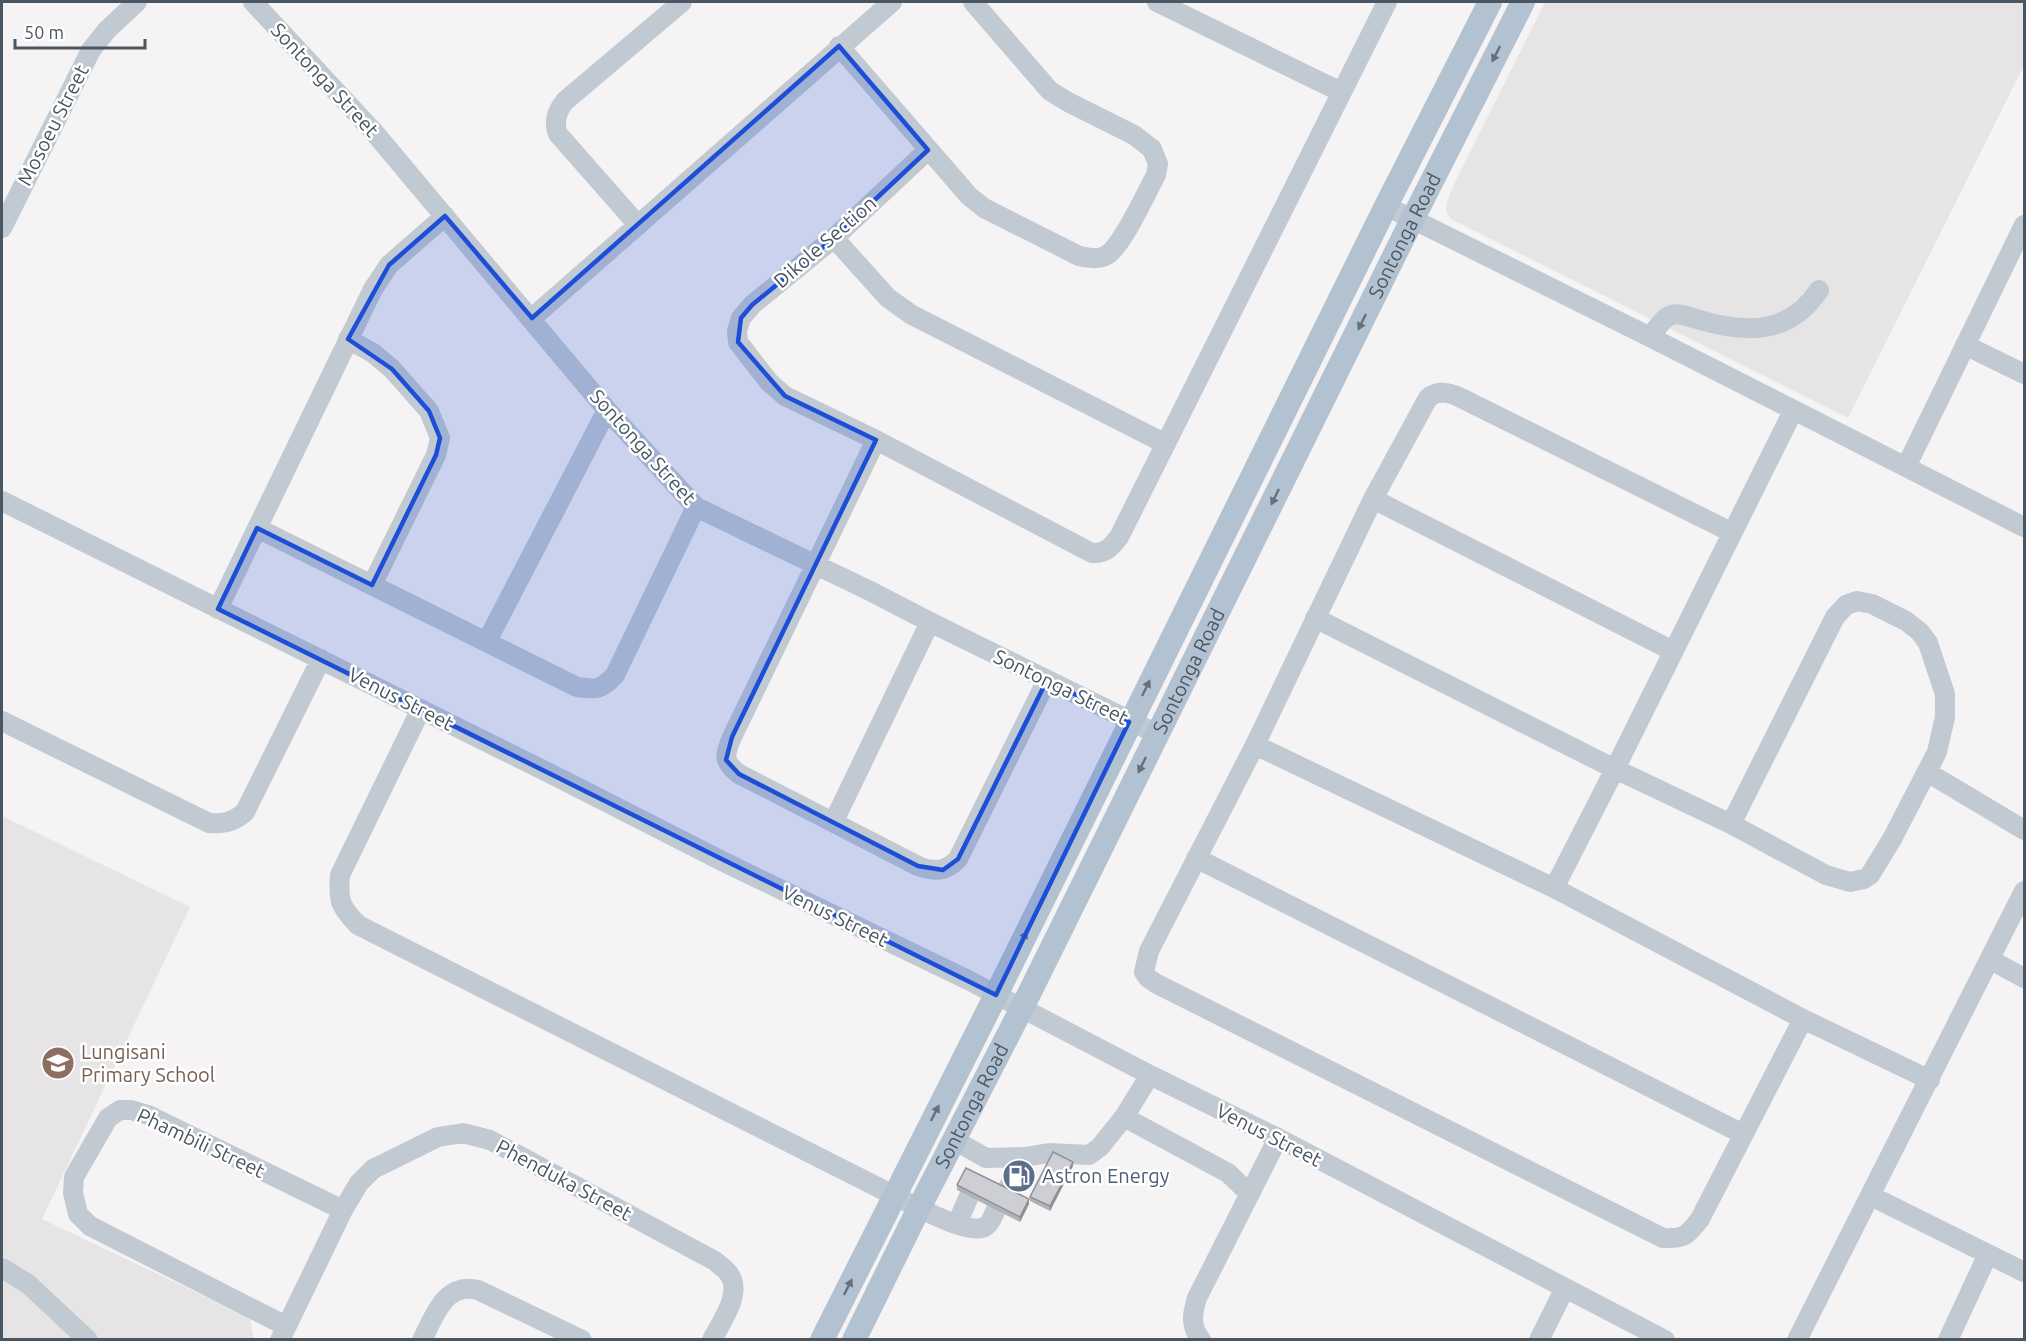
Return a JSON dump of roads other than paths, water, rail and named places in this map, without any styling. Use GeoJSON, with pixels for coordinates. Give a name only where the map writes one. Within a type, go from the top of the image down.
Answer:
{"type":"FeatureCollection","features":[{"type":"Feature","properties":{"kind":"main road","name":"Sontonga Road"},"geometry":{"type":"LineString","coordinates":[[822,1340],[996,995],[1386,206],[1490,2]]}},
{"type":"Feature","properties":{"kind":"main road","name":"Sontonga Road"},"geometry":{"type":"LineString","coordinates":[[854,1340],[1022,1008],[1522,2]]}},
{"type":"Feature","properties":{"kind":"street","name":"Mosoeu Street"},"geometry":{"type":"LineString","coordinates":[[2,228],[91,50],[107,30],[136,2]]}},
{"type":"Feature","properties":{"kind":"street","name":"Sontonga Street"},"geometry":{"type":"LineString","coordinates":[[253,2],[373,131],[607,410],[696,507],[1157,734]]}},
{"type":"Feature","properties":{"kind":"street"},"geometry":{"type":"LineString","coordinates":[[638,225],[558,134],[556,122],[560,108],[565,101],[682,2]]}},
{"type":"Feature","properties":{"kind":"street"},"geometry":{"type":"LineString","coordinates":[[532,318],[839,46],[892,2]]}},
{"type":"Feature","properties":{"kind":"street"},"geometry":{"type":"LineString","coordinates":[[839,46],[976,202],[1079,256],[1091,259],[1100,258],[1115,249],[1156,175],[1158,164],[1152,149],[1134,135],[1050,91],[973,2]]}},
{"type":"Feature","properties":{"kind":"street"},"geometry":{"type":"LineString","coordinates":[[1157,2],[1341,92]]}},
{"type":"Feature","properties":{"kind":"street"},"geometry":{"type":"LineString","coordinates":[[1047,681],[957,859],[952,866],[943,870],[931,871],[739,774],[730,767],[726,760],[726,750],[732,737],[876,440],[1092,553],[1100,554],[1110,548],[1119,537],[1387,2]]}},
{"type":"Feature","properties":{"kind":"street","name":"Dikole Section"},"geometry":{"type":"LineString","coordinates":[[876,440],[786,396],[769,382],[738,342],[737,331],[741,318],[752,305],[834,238],[928,150]]}},
{"type":"Feature","properties":{"kind":"street"},"geometry":{"type":"LineString","coordinates":[[1386,206],[2025,527]]}},
{"type":"Feature","properties":{"kind":"street"},"geometry":{"type":"LineString","coordinates":[[218,609],[373,289],[388,265],[445,216]]}},
{"type":"Feature","properties":{"kind":"street"},"geometry":{"type":"LineString","coordinates":[[1906,467],[2025,225]]}},
{"type":"Feature","properties":{"kind":"street"},"geometry":{"type":"LineString","coordinates":[[834,238],[888,298],[912,315],[1166,444]]}},
{"type":"Feature","properties":{"kind":"street"},"geometry":{"type":"LineString","coordinates":[[1650,337],[1668,316],[1680,314],[1736,328],[1754,329],[1776,326],[1795,317],[1810,304],[1819,290]]}},
{"type":"Feature","properties":{"kind":"street"},"geometry":{"type":"LineString","coordinates":[[348,339],[373,353],[392,369],[429,411],[440,438],[436,455],[372,585]]}},
{"type":"Feature","properties":{"kind":"street"},"geometry":{"type":"LineString","coordinates":[[1965,345],[2025,374]]}},
{"type":"Feature","properties":{"kind":"street"},"geometry":{"type":"LineString","coordinates":[[1731,532],[1471,402],[1444,392],[1433,394],[1423,403],[1373,499],[1255,745],[1149,951],[1144,972],[1148,978],[1560,1187],[1654,1234],[1663,1238],[1677,1239],[1688,1234],[1700,1219],[1803,1018]]}},
{"type":"Feature","properties":{"kind":"street"},"geometry":{"type":"LineString","coordinates":[[487,641],[607,410]]}},
{"type":"Feature","properties":{"kind":"street"},"geometry":{"type":"LineString","coordinates":[[1554,888],[1793,411]]}},
{"type":"Feature","properties":{"kind":"street"},"geometry":{"type":"LineString","coordinates":[[1373,499],[1673,651]]}},
{"type":"Feature","properties":{"kind":"street","name":"Venus Street"},"geometry":{"type":"LineString","coordinates":[[2,501],[722,861],[1022,1008],[1278,1138],[1665,1340]]}},
{"type":"Feature","properties":{"kind":"street"},"geometry":{"type":"LineString","coordinates":[[257,528],[577,687],[593,690],[604,686],[615,675],[696,507]]}},
{"type":"Feature","properties":{"kind":"street"},"geometry":{"type":"LineString","coordinates":[[1315,618],[1842,881],[1864,879],[1876,868],[1927,772],[1940,742],[1946,708],[1944,694],[1928,643],[1920,632],[1906,621],[1872,604],[1851,602],[1841,609],[1834,617],[1731,824]]}},
{"type":"Feature","properties":{"kind":"street"},"geometry":{"type":"LineString","coordinates":[[834,821],[930,622]]}},
{"type":"Feature","properties":{"kind":"street"},"geometry":{"type":"LineString","coordinates":[[2,721],[209,823],[224,824],[235,820],[245,812],[321,659]]}},
{"type":"Feature","properties":{"kind":"street"},"geometry":{"type":"LineString","coordinates":[[421,709],[340,875],[341,908],[358,925],[894,1196],[968,1228],[985,1227],[1025,1157]]}},
{"type":"Feature","properties":{"kind":"street"},"geometry":{"type":"LineString","coordinates":[[1255,745],[1554,888],[1803,1018],[1930,1080]]}},
{"type":"Feature","properties":{"kind":"street"},"geometry":{"type":"LineString","coordinates":[[1927,772],[2025,830]]}},
{"type":"Feature","properties":{"kind":"street"},"geometry":{"type":"LineString","coordinates":[[1196,858],[1743,1134]]}},
{"type":"Feature","properties":{"kind":"street"},"geometry":{"type":"LineString","coordinates":[[1797,1340],[2025,891]]}},
{"type":"Feature","properties":{"kind":"street"},"geometry":{"type":"LineString","coordinates":[[1991,960],[2025,978]]}},
{"type":"Feature","properties":{"kind":"street"},"geometry":{"type":"LineString","coordinates":[[954,1140],[986,1158],[1025,1157],[1049,1153],[1089,1155],[1100,1147],[1124,1117],[1150,1075]]}},
{"type":"Feature","properties":{"kind":"street","name":"Phambili Street"},"geometry":{"type":"LineString","coordinates":[[283,1333],[90,1226],[78,1214],[73,1193],[74,1177],[108,1118],[120,1110],[131,1110],[148,1115],[343,1210]]}},
{"type":"Feature","properties":{"kind":"street"},"geometry":{"type":"LineString","coordinates":[[1124,1117],[1228,1173],[1250,1194]]}},
{"type":"Feature","properties":{"kind":"street","name":"Phenduka Street"},"geometry":{"type":"LineString","coordinates":[[283,1333],[343,1210],[359,1183],[373,1169],[410,1150],[438,1137],[464,1133],[490,1140],[715,1262],[729,1274],[734,1285],[732,1299],[712,1340]]}},
{"type":"Feature","properties":{"kind":"street"},"geometry":{"type":"LineString","coordinates":[[1201,1340],[1192,1324],[1192,1312],[1197,1298],[1278,1138]]}},
{"type":"Feature","properties":{"kind":"street"},"geometry":{"type":"LineString","coordinates":[[957,1224],[986,1158]]}},
{"type":"Feature","properties":{"kind":"street"},"geometry":{"type":"LineString","coordinates":[[1871,1196],[2025,1272]]}},
{"type":"Feature","properties":{"kind":"street"},"geometry":{"type":"LineString","coordinates":[[1948,1340],[1988,1254]]}},
{"type":"Feature","properties":{"kind":"street"},"geometry":{"type":"LineString","coordinates":[[2,1268],[28,1284],[88,1340]]}},
{"type":"Feature","properties":{"kind":"street"},"geometry":{"type":"LineString","coordinates":[[422,1340],[444,1300],[460,1289],[468,1287],[582,1340]]}},
{"type":"Feature","properties":{"kind":"street"},"geometry":{"type":"LineString","coordinates":[[1539,1340],[1565,1288]]}},
{"type":"Feature","properties":{"kind":"place","name":"Lungisani Primary School"},"geometry":{"type":"Point","coordinates":[58,1063]}},
{"type":"Feature","properties":{"kind":"place","name":"Astron Energy"},"geometry":{"type":"Point","coordinates":[1019,1176]}}]}
